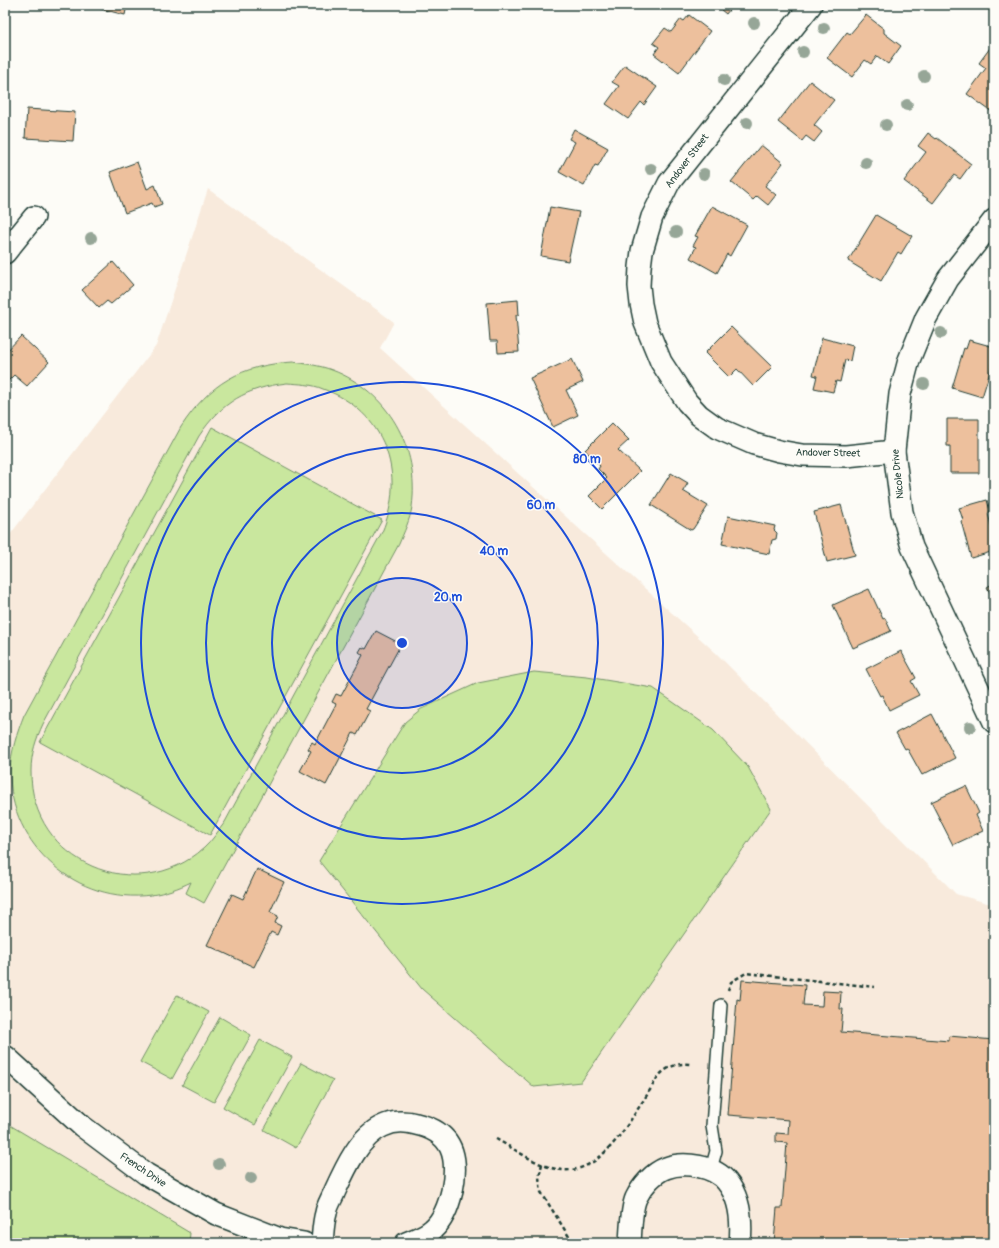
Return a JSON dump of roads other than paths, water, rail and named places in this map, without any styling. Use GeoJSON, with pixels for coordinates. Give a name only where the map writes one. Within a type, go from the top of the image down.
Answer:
{"type":"FeatureCollection","features":[{"type":"Feature","properties":{"kind":"street","name":"Andover Street"},"geometry":{"type":"LineString","coordinates":[[811,5],[669,183],[652,218],[642,251],[639,286],[641,304],[645,323],[661,362],[687,402],[699,415],[717,428],[754,444],[779,451],[802,455],[846,456],[894,451]]}},
{"type":"Feature","properties":{"kind":"street"},"geometry":{"type":"LineString","coordinates":[[5,253],[34,218]]}},
{"type":"Feature","properties":{"kind":"street","name":"Nicole Drive"},"geometry":{"type":"LineString","coordinates":[[993,715],[912,547],[902,512],[894,451],[900,394],[909,360],[926,318],[948,279],[994,220]]}},
{"type":"Feature","properties":{"kind":"street","name":"French Drive"},"geometry":{"type":"LineString","coordinates":[[5,1056],[82,1126],[146,1174],[216,1214],[280,1239],[304,1243]]}},
{"type":"Feature","properties":{"kind":"street"},"geometry":{"type":"LineString","coordinates":[[322,1243],[326,1212],[344,1170],[371,1133],[383,1126],[395,1122],[411,1123],[434,1130],[443,1137],[450,1147],[455,1161],[454,1179],[450,1199],[444,1214],[433,1229],[406,1243]]}},
{"type":"Feature","properties":{"kind":"street"},"geometry":{"type":"LineString","coordinates":[[630,1243],[632,1219],[636,1199],[643,1187],[652,1176],[666,1168],[681,1165],[711,1169],[727,1181],[734,1194],[740,1215],[740,1243]]}},
{"type":"Feature","properties":{"kind":"lane"},"geometry":{"type":"LineString","coordinates":[[711,1169],[716,1151],[712,1126],[721,1005]]}}]}
